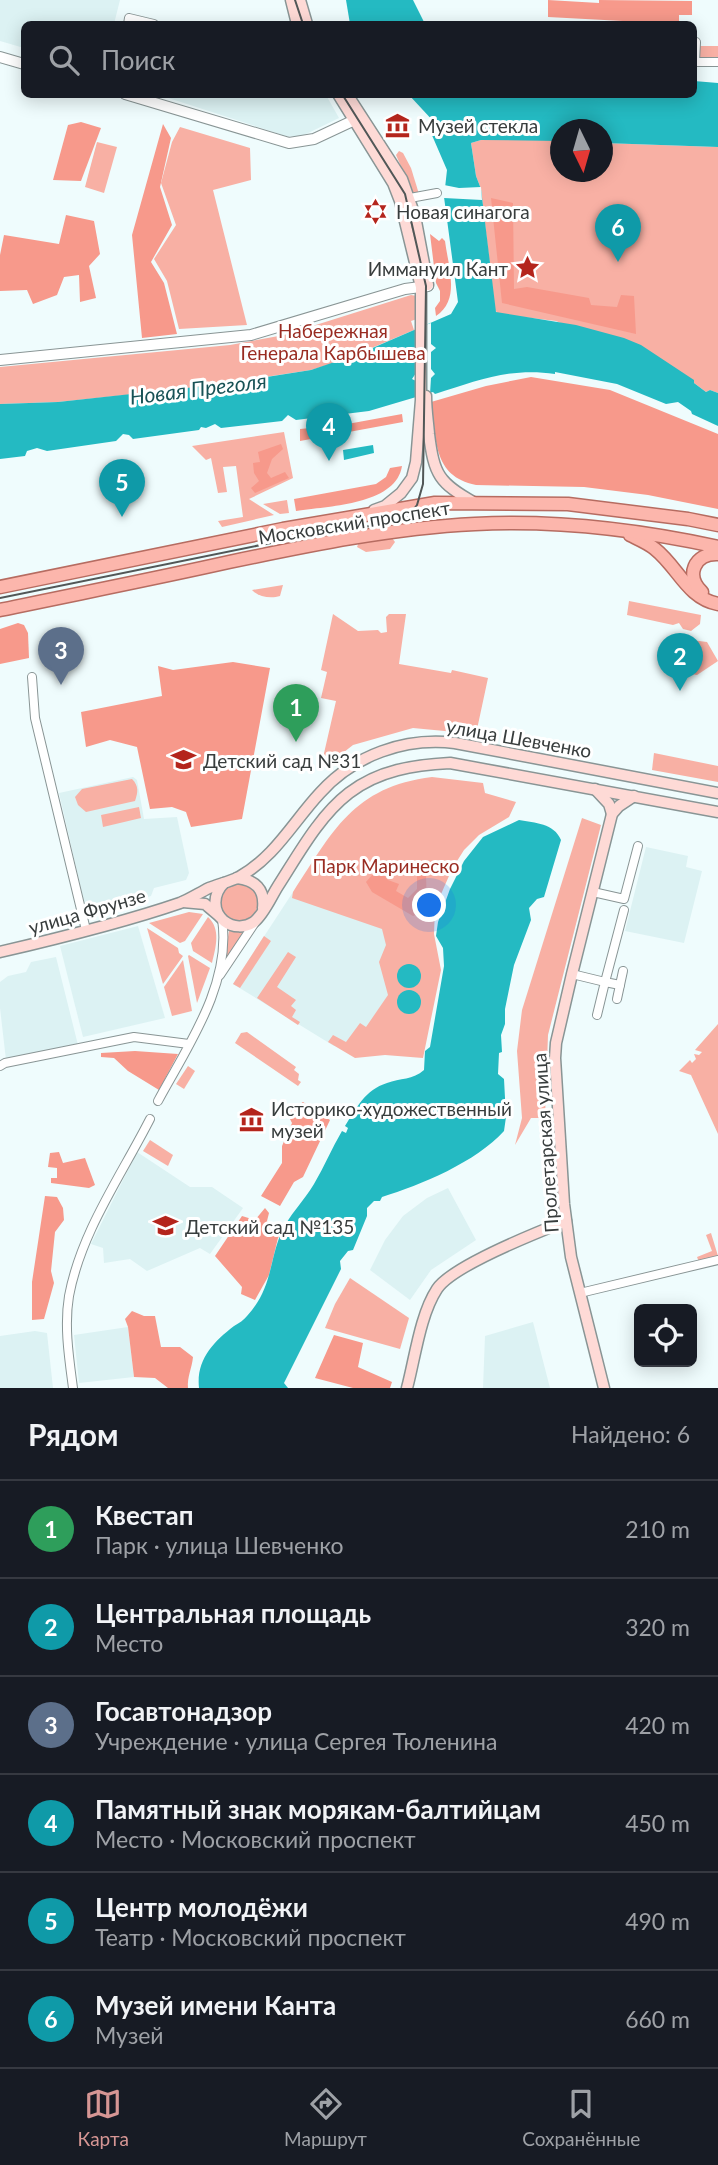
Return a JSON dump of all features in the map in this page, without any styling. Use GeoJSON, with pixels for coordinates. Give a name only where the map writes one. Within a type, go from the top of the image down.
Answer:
{"type":"FeatureCollection","features":[{"type":"Feature","properties":{"kind":"main road"},"geometry":{"type":"LineString","coordinates":[[291,0],[296,21]]}},
{"type":"Feature","properties":{"kind":"main road"},"geometry":{"type":"LineString","coordinates":[[300,0],[306,21]]}},
{"type":"Feature","properties":{"kind":"main road"},"geometry":{"type":"LineString","coordinates":[[341,98],[402,178],[410,198],[425,286],[423,400],[412,478],[401,493],[385,506],[363,514]]}},
{"type":"Feature","properties":{"kind":"main road"},"geometry":{"type":"LineString","coordinates":[[350,98],[393,183],[425,286]]}},
{"type":"Feature","properties":{"kind":"main road"},"geometry":{"type":"LineString","coordinates":[[423,400],[437,474],[457,493],[475,503],[471,516],[477,524]]}},
{"type":"Feature","properties":{"kind":"main road","name":"Московский проспект"},"geometry":{"type":"LineString","coordinates":[[0,587],[363,514],[434,503],[568,504],[718,524]]}},
{"type":"Feature","properties":{"kind":"main road"},"geometry":{"type":"LineString","coordinates":[[682,539],[688,530],[688,519]]}},
{"type":"Feature","properties":{"kind":"main road","name":"Московский проспект"},"geometry":{"type":"LineString","coordinates":[[0,610],[327,542],[477,524],[620,530],[718,547]]}},
{"type":"Feature","properties":{"kind":"main road"},"geometry":{"type":"LineString","coordinates":[[620,530],[655,549],[694,594],[704,600],[718,602]]}},
{"type":"Feature","properties":{"kind":"main road"},"geometry":{"type":"LineString","coordinates":[[718,554],[711,554],[697,561],[693,578],[706,596],[718,602]]}},
{"type":"Feature","properties":{"kind":"main road"},"geometry":{"type":"LineString","coordinates":[[65,574],[70,596]]}},
{"type":"Feature","properties":{"kind":"main road","name":"улица Шевченко"},"geometry":{"type":"LineString","coordinates":[[232,880],[260,863],[271,852],[333,779],[369,757],[406,745],[442,742],[713,792]]}},
{"type":"Feature","properties":{"kind":"main road"},"geometry":{"type":"LineString","coordinates":[[523,775],[527,756]]}},
{"type":"Feature","properties":{"kind":"main road","name":"улица Шевченко"},"geometry":{"type":"LineString","coordinates":[[259,915],[298,855],[334,807],[364,783],[394,770],[450,763],[718,812]]}},
{"type":"Feature","properties":{"kind":"main road"},"geometry":{"type":"LineString","coordinates":[[595,789],[609,804],[612,814]]}},
{"type":"Feature","properties":{"kind":"main road"},"geometry":{"type":"LineString","coordinates":[[704,809],[713,792]]}},
{"type":"Feature","properties":{"kind":"main road"},"geometry":{"type":"LineString","coordinates":[[612,814],[634,796]]}},
{"type":"Feature","properties":{"kind":"main road","name":"Пролетарская улица"},"geometry":{"type":"LineString","coordinates":[[604,1388],[571,1257],[555,1058],[572,974],[612,814]]}},
{"type":"Feature","properties":{"kind":"main road"},"geometry":{"type":"LineString","coordinates":[[183,902],[205,904],[221,918],[235,926],[243,926],[259,915],[264,899],[260,888],[249,879],[232,880],[220,887],[215,905],[221,918]]}},
{"type":"Feature","properties":{"kind":"main road","name":"улица Фрунзе"},"geometry":{"type":"LineString","coordinates":[[0,952],[183,902],[232,880]]}},
{"type":"Feature","properties":{"kind":"main road"},"geometry":{"type":"LineString","coordinates":[[407,1388],[427,1310],[443,1281],[477,1262],[566,1221]]}},
{"type":"Feature","properties":{"kind":"street"},"geometry":{"type":"LineString","coordinates":[[0,57],[21,63]]}},
{"type":"Feature","properties":{"kind":"street"},"geometry":{"type":"LineString","coordinates":[[697,62],[718,62]]}},
{"type":"Feature","properties":{"kind":"street"},"geometry":{"type":"LineString","coordinates":[[138,98],[286,142],[310,141],[358,118]]}},
{"type":"Feature","properties":{"kind":"street"},"geometry":{"type":"LineString","coordinates":[[410,198],[437,193]]}},
{"type":"Feature","properties":{"kind":"street"},"geometry":{"type":"LineString","coordinates":[[0,360],[251,335],[405,289],[425,286]]}},
{"type":"Feature","properties":{"kind":"street"},"geometry":{"type":"LineString","coordinates":[[32,677],[35,718],[86,930]]}},
{"type":"Feature","properties":{"kind":"street"},"geometry":{"type":"LineString","coordinates":[[593,892],[624,899],[638,846]]}},
{"type":"Feature","properties":{"kind":"street"},"geometry":{"type":"LineString","coordinates":[[597,1015],[624,909]]}},
{"type":"Feature","properties":{"kind":"street"},"geometry":{"type":"LineString","coordinates":[[218,977],[259,915]]}},
{"type":"Feature","properties":{"kind":"street"},"geometry":{"type":"LineString","coordinates":[[158,1101],[189,1044],[218,977],[225,940],[221,918]]}},
{"type":"Feature","properties":{"kind":"street"},"geometry":{"type":"LineString","coordinates":[[617,999],[623,971]]}},
{"type":"Feature","properties":{"kind":"street"},"geometry":{"type":"LineString","coordinates":[[572,974],[620,985]]}},
{"type":"Feature","properties":{"kind":"street"},"geometry":{"type":"LineString","coordinates":[[2,1063],[134,1037],[189,1044]]}},
{"type":"Feature","properties":{"kind":"street"},"geometry":{"type":"LineString","coordinates":[[73,1388],[67,1321],[69,1297],[78,1263],[105,1201],[150,1119]]}},
{"type":"Feature","properties":{"kind":"street"},"geometry":{"type":"LineString","coordinates":[[580,1293],[718,1260]]}},
{"type":"Feature","properties":{"kind":"shaded area"},"geometry":{"type":"Polygon","coordinates":[[[0,0],[120,0],[115,21],[21,21],[21,47],[0,41],[0,0]]]}},
{"type":"Feature","properties":{"kind":"shaded area"},"geometry":{"type":"Polygon","coordinates":[[[548,0],[599,3],[599,0],[692,1],[692,15],[679,15],[679,21],[548,17],[548,0]]]}},
{"type":"Feature","properties":{"kind":"shaded area"},"geometry":{"type":"Polygon","coordinates":[[[168,98],[328,98],[339,118],[302,136],[286,136],[168,98]]]}},
{"type":"Feature","properties":{"kind":"shaded area"},"geometry":{"type":"Polygon","coordinates":[[[81,122],[101,128],[81,181],[53,180],[68,125],[81,122]]]}},
{"type":"Feature","properties":{"kind":"shaded area"},"geometry":{"type":"Polygon","coordinates":[[[163,124],[171,138],[160,187],[172,225],[151,262],[164,283],[177,334],[142,338],[132,235],[163,124]]]}},
{"type":"Feature","properties":{"kind":"shaded area"},"geometry":{"type":"Polygon","coordinates":[[[491,198],[513,203],[514,289],[527,287],[589,298],[591,305],[617,307],[621,295],[634,296],[636,334],[502,303],[491,198]]]}},
{"type":"Feature","properties":{"kind":"shaded area"},"geometry":{"type":"Polygon","coordinates":[[[66,215],[94,221],[100,254],[89,266],[96,298],[80,302],[79,275],[64,277],[57,295],[33,304],[27,290],[0,291],[0,255],[4,235],[59,244],[66,215]]]}},
{"type":"Feature","properties":{"kind":"shaded area"},"geometry":{"type":"Polygon","coordinates":[[[430,234],[439,241],[442,238],[445,241],[451,282],[448,301],[436,316],[435,308],[440,301],[440,291],[436,283],[430,234]]]}},
{"type":"Feature","properties":{"kind":"shaded area"},"geometry":{"type":"Polygon","coordinates":[[[531,377],[610,390],[718,434],[718,509],[648,495],[584,487],[476,485],[451,473],[439,454],[431,402],[486,386],[531,377]]]}},
{"type":"Feature","properties":{"kind":"shaded area"},"geometry":{"type":"Polygon","coordinates":[[[402,414],[403,422],[300,441],[300,429],[342,425],[402,414]]]}},
{"type":"Feature","properties":{"kind":"shaded area"},"geometry":{"type":"Polygon","coordinates":[[[281,444],[283,449],[272,459],[267,473],[271,478],[285,472],[289,478],[255,493],[251,488],[259,481],[254,473],[253,463],[260,462],[258,452],[281,444]]]}},
{"type":"Feature","properties":{"kind":"shaded area"},"geometry":{"type":"Polygon","coordinates":[[[402,466],[397,479],[374,496],[342,505],[296,511],[294,499],[376,484],[386,477],[390,468],[402,466]]]}},
{"type":"Feature","properties":{"kind":"shaded area"},"geometry":{"type":"Polygon","coordinates":[[[18,623],[24,625],[28,633],[29,658],[0,664],[0,629],[18,623]]]}},
{"type":"Feature","properties":{"kind":"shaded area"},"geometry":{"type":"Polygon","coordinates":[[[233,662],[270,668],[242,819],[191,827],[186,812],[172,807],[150,809],[137,747],[110,740],[86,747],[81,712],[162,696],[158,666],[173,670],[233,662]]]}},
{"type":"Feature","properties":{"kind":"shaded area"},"geometry":{"type":"Polygon","coordinates":[[[133,777],[137,780],[144,819],[177,817],[189,873],[186,880],[154,888],[151,896],[87,915],[59,793],[133,777]]]}},
{"type":"Feature","properties":{"kind":"shaded area"},"geometry":{"type":"Polygon","coordinates":[[[646,847],[688,856],[686,867],[702,871],[684,943],[625,931],[646,847]]]}},
{"type":"Feature","properties":{"kind":"shaded area"},"geometry":{"type":"Polygon","coordinates":[[[378,868],[388,880],[399,884],[396,891],[408,898],[417,889],[417,876],[426,874],[427,910],[413,916],[372,892],[366,882],[378,868]]]}},
{"type":"Feature","properties":{"kind":"shaded area"},"geometry":{"type":"Polygon","coordinates":[[[293,892],[419,940],[420,1053],[334,1046],[233,984],[293,892]]]}},
{"type":"Feature","properties":{"kind":"shaded area"},"geometry":{"type":"Polygon","coordinates":[[[138,926],[165,1018],[83,1037],[60,946],[138,926]]]}},
{"type":"Feature","properties":{"kind":"shaded area"},"geometry":{"type":"Polygon","coordinates":[[[56,957],[78,1045],[6,1060],[0,982],[8,976],[26,972],[31,962],[56,957]]]}},
{"type":"Feature","properties":{"kind":"shaded area"},"geometry":{"type":"Polygon","coordinates":[[[135,1051],[178,1054],[159,1090],[128,1071],[114,1058],[101,1057],[101,1053],[135,1051]]]}},
{"type":"Feature","properties":{"kind":"shaded area"},"geometry":{"type":"Polygon","coordinates":[[[303,1102],[330,1120],[303,1177],[294,1182],[280,1206],[261,1196],[282,1163],[282,1146],[292,1123],[287,1113],[303,1102]]]}},
{"type":"Feature","properties":{"kind":"shaded area"},"geometry":{"type":"Polygon","coordinates":[[[59,1152],[63,1163],[85,1158],[95,1185],[89,1188],[51,1183],[51,1178],[57,1178],[57,1168],[48,1167],[50,1153],[59,1152]]]}},
{"type":"Feature","properties":{"kind":"shaded area","name":"Детский сад №135"},"geometry":{"type":"Polygon","coordinates":[[[137,1152],[190,1187],[212,1187],[243,1208],[210,1254],[200,1248],[147,1271],[130,1259],[104,1263],[103,1248],[91,1244],[137,1152]]]}},
{"type":"Feature","properties":{"kind":"shaded area"},"geometry":{"type":"Polygon","coordinates":[[[448,1188],[476,1240],[431,1270],[410,1300],[370,1270],[385,1240],[403,1216],[427,1198],[448,1188]]]}},
{"type":"Feature","properties":{"kind":"shaded area"},"geometry":{"type":"Polygon","coordinates":[[[45,1196],[57,1197],[63,1208],[64,1220],[55,1232],[51,1271],[54,1283],[44,1319],[32,1320],[32,1282],[45,1196]]]}},
{"type":"Feature","properties":{"kind":"shaded area"},"geometry":{"type":"Polygon","coordinates":[[[265,1208],[269,1213],[267,1221],[273,1230],[282,1225],[286,1227],[278,1238],[269,1275],[255,1300],[241,1294],[242,1287],[215,1256],[242,1216],[255,1220],[265,1208]]]}},
{"type":"Feature","properties":{"kind":"shaded area"},"geometry":{"type":"Polygon","coordinates":[[[132,1311],[144,1316],[155,1316],[161,1347],[180,1347],[193,1357],[188,1388],[168,1388],[155,1378],[134,1377],[125,1319],[132,1311]]]}},
{"type":"Feature","properties":{"kind":"shaded area"},"geometry":{"type":"Polygon","coordinates":[[[533,1322],[550,1388],[483,1388],[485,1336],[533,1322]]]}},
{"type":"Feature","properties":{"kind":"shaded area"},"geometry":{"type":"Polygon","coordinates":[[[128,1327],[134,1377],[79,1383],[74,1335],[128,1327]]]}},
{"type":"Feature","properties":{"kind":"shaded area"},"geometry":{"type":"Polygon","coordinates":[[[35,1331],[47,1333],[53,1388],[0,1388],[0,1336],[35,1331]]]}},
{"type":"Feature","properties":{"kind":"shaded area"},"geometry":{"type":"Polygon","coordinates":[[[334,1335],[363,1343],[358,1367],[392,1382],[390,1388],[353,1388],[315,1378],[334,1335]]]}},
{"type":"Feature","properties":{"kind":"green space"},"geometry":{"type":"Polygon","coordinates":[[[700,46],[718,46],[718,59],[700,59],[700,46]]]}},
{"type":"Feature","properties":{"kind":"green space"},"geometry":{"type":"Polygon","coordinates":[[[180,127],[250,148],[251,180],[213,190],[247,325],[179,329],[167,281],[154,259],[176,225],[161,183],[172,142],[180,127]]]}},
{"type":"Feature","properties":{"kind":"green space"},"geometry":{"type":"Polygon","coordinates":[[[481,140],[550,140],[550,182],[613,182],[613,143],[718,147],[718,393],[710,390],[706,392],[693,380],[556,321],[498,314],[495,310],[481,189],[476,176],[471,143],[481,140]]]}},
{"type":"Feature","properties":{"kind":"green space"},"geometry":{"type":"Polygon","coordinates":[[[97,142],[117,147],[104,193],[85,187],[97,142]]]}},
{"type":"Feature","properties":{"kind":"green space"},"geometry":{"type":"Polygon","coordinates":[[[399,151],[403,153],[411,168],[419,194],[414,196],[396,155],[399,151]]]}},
{"type":"Feature","properties":{"kind":"green space","name":"Набережная Генерала Карбышева"},"geometry":{"type":"Polygon","coordinates":[[[411,295],[417,296],[420,318],[411,321],[414,330],[341,361],[311,370],[193,388],[58,402],[0,404],[0,367],[230,345],[284,335],[411,295]]]}},
{"type":"Feature","properties":{"kind":"green space"},"geometry":{"type":"Polygon","coordinates":[[[284,432],[293,478],[249,499],[274,515],[222,527],[218,521],[243,517],[236,466],[223,467],[227,492],[218,493],[211,458],[206,460],[192,446],[284,432]]]}},
{"type":"Feature","properties":{"kind":"green space"},"geometry":{"type":"Polygon","coordinates":[[[287,500],[289,513],[280,514],[263,504],[287,500]]]}},
{"type":"Feature","properties":{"kind":"green space"},"geometry":{"type":"Polygon","coordinates":[[[392,538],[395,542],[390,549],[366,552],[357,547],[359,542],[392,538]]]}},
{"type":"Feature","properties":{"kind":"green space"},"geometry":{"type":"Polygon","coordinates":[[[283,585],[280,596],[276,597],[261,596],[252,590],[283,585]]]}},
{"type":"Feature","properties":{"kind":"green space"},"geometry":{"type":"Polygon","coordinates":[[[629,601],[701,615],[700,624],[691,631],[683,629],[679,623],[673,625],[627,615],[629,601]]]}},
{"type":"Feature","properties":{"kind":"green space"},"geometry":{"type":"Polygon","coordinates":[[[333,614],[358,631],[378,630],[381,633],[387,632],[386,617],[389,614],[406,614],[399,664],[451,673],[452,670],[488,678],[476,734],[413,728],[353,745],[330,763],[322,762],[336,701],[321,698],[327,672],[321,670],[333,614]]]}},
{"type":"Feature","properties":{"kind":"green space"},"geometry":{"type":"Polygon","coordinates":[[[676,638],[707,642],[718,661],[697,675],[661,669],[665,641],[675,642],[676,638]]]}},
{"type":"Feature","properties":{"kind":"green space"},"geometry":{"type":"Polygon","coordinates":[[[654,753],[718,766],[718,782],[652,770],[654,753]]]}},
{"type":"Feature","properties":{"kind":"green space","name":"Парк Маринеско"},"geometry":{"type":"Polygon","coordinates":[[[432,777],[483,783],[485,793],[516,802],[509,817],[479,835],[464,850],[452,869],[435,908],[434,934],[441,970],[423,1058],[385,1055],[355,1058],[328,1042],[333,1035],[346,1042],[360,1023],[366,1027],[388,995],[379,962],[386,945],[382,929],[292,898],[293,892],[320,850],[348,815],[383,791],[405,782],[432,777]]]}},
{"type":"Feature","properties":{"kind":"green space"},"geometry":{"type":"Polygon","coordinates":[[[132,779],[137,789],[135,801],[86,812],[78,805],[75,797],[82,789],[132,779]]]}},
{"type":"Feature","properties":{"kind":"green space"},"geometry":{"type":"Polygon","coordinates":[[[139,807],[141,818],[103,827],[101,815],[139,807]]]}},
{"type":"Feature","properties":{"kind":"green space"},"geometry":{"type":"Polygon","coordinates":[[[582,818],[601,825],[548,1035],[545,1118],[531,1118],[515,1145],[522,1118],[517,1051],[522,1010],[582,818]]]}},
{"type":"Feature","properties":{"kind":"green space"},"geometry":{"type":"Polygon","coordinates":[[[239,883],[252,889],[258,902],[252,915],[239,921],[226,915],[220,902],[226,889],[239,883]]]}},
{"type":"Feature","properties":{"kind":"green space"},"geometry":{"type":"Polygon","coordinates":[[[189,912],[203,914],[185,941],[180,943],[149,923],[189,912]]]}},
{"type":"Feature","properties":{"kind":"green space"},"geometry":{"type":"Polygon","coordinates":[[[208,917],[216,933],[212,963],[193,951],[191,943],[208,917]]]}},
{"type":"Feature","properties":{"kind":"green space"},"geometry":{"type":"Polygon","coordinates":[[[147,928],[178,948],[183,956],[163,984],[147,928]]]}},
{"type":"Feature","properties":{"kind":"green space"},"geometry":{"type":"Polygon","coordinates":[[[229,931],[247,933],[222,970],[229,931]]]}},
{"type":"Feature","properties":{"kind":"green space"},"geometry":{"type":"Polygon","coordinates":[[[264,936],[271,941],[240,988],[233,984],[264,936]]]}},
{"type":"Feature","properties":{"kind":"green space"},"geometry":{"type":"Polygon","coordinates":[[[288,952],[296,957],[277,987],[296,1000],[291,1006],[296,1010],[292,1017],[300,1022],[298,1025],[257,998],[288,952]]]}},
{"type":"Feature","properties":{"kind":"green space"},"geometry":{"type":"Polygon","coordinates":[[[188,956],[210,968],[197,1003],[188,956]]]}},
{"type":"Feature","properties":{"kind":"green space"},"geometry":{"type":"Polygon","coordinates":[[[183,960],[192,1011],[172,1016],[164,987],[183,960]]]}},
{"type":"Feature","properties":{"kind":"green space"},"geometry":{"type":"Polygon","coordinates":[[[718,1024],[718,1134],[691,1075],[679,1071],[690,1060],[692,1063],[696,1059],[694,1054],[699,1055],[702,1052],[695,1050],[718,1024]]]}},
{"type":"Feature","properties":{"kind":"green space"},"geometry":{"type":"Polygon","coordinates":[[[247,1032],[296,1067],[294,1070],[299,1074],[298,1080],[301,1082],[298,1086],[235,1043],[241,1033],[247,1032]]]}},
{"type":"Feature","properties":{"kind":"green space"},"geometry":{"type":"Polygon","coordinates":[[[188,1066],[195,1071],[184,1089],[176,1084],[188,1066]]]}},
{"type":"Feature","properties":{"kind":"green space"},"geometry":{"type":"Polygon","coordinates":[[[150,1140],[173,1155],[168,1166],[143,1151],[150,1140]]]}},
{"type":"Feature","properties":{"kind":"green space"},"geometry":{"type":"Polygon","coordinates":[[[711,1233],[718,1256],[699,1262],[697,1257],[712,1251],[706,1235],[711,1233]]]}},
{"type":"Feature","properties":{"kind":"green space"},"geometry":{"type":"Polygon","coordinates":[[[350,1278],[409,1318],[400,1349],[325,1328],[350,1278]]]}},
{"type":"Feature","properties":{"kind":"water"},"geometry":{"type":"Polygon","coordinates":[[[346,0],[413,0],[424,21],[350,21],[346,0]]]}},
{"type":"Feature","properties":{"kind":"water","name":"Новая Преголя"},"geometry":{"type":"Polygon","coordinates":[[[697,81],[718,83],[718,147],[613,143],[613,119],[550,119],[550,141],[481,140],[471,143],[476,176],[481,189],[496,312],[576,325],[641,345],[694,380],[694,383],[706,392],[710,390],[718,393],[718,426],[692,414],[678,402],[666,404],[617,384],[555,372],[523,372],[494,376],[369,411],[296,420],[288,415],[282,421],[221,428],[215,424],[201,427],[199,430],[133,439],[123,434],[116,441],[47,451],[37,448],[27,451],[25,456],[0,459],[0,404],[58,402],[223,384],[311,370],[361,353],[451,314],[458,302],[444,197],[447,170],[428,126],[435,123],[412,98],[697,98],[697,81]]]}},
{"type":"Feature","properties":{"kind":"water"},"geometry":{"type":"Polygon","coordinates":[[[373,445],[374,453],[344,460],[343,450],[373,445]]]}},
{"type":"Feature","properties":{"kind":"water"},"geometry":{"type":"Polygon","coordinates":[[[519,820],[549,827],[561,840],[544,897],[537,899],[529,908],[531,920],[514,965],[505,1009],[498,1074],[504,1079],[504,1131],[479,1153],[463,1162],[414,1186],[382,1197],[367,1208],[367,1216],[353,1250],[348,1251],[340,1261],[341,1269],[284,1383],[288,1388],[199,1388],[203,1360],[219,1338],[244,1319],[255,1306],[266,1286],[284,1226],[314,1184],[342,1131],[346,1133],[348,1128],[345,1126],[358,1106],[379,1086],[411,1077],[424,1070],[425,1051],[430,1047],[444,966],[443,948],[436,936],[438,922],[450,889],[464,861],[483,837],[519,820]]]}},
{"type":"Feature","properties":{"kind":"water"},"geometry":{"type":"Polygon","coordinates":[[[409,964],[417,968],[421,976],[417,984],[409,988],[401,984],[397,976],[401,968],[409,964]]]}},
{"type":"Feature","properties":{"kind":"water"},"geometry":{"type":"Polygon","coordinates":[[[409,990],[417,994],[421,1002],[417,1010],[409,1014],[401,1010],[397,1002],[401,994],[409,990]]]}},
{"type":"Feature","properties":{"kind":"pier"},"geometry":{"type":"Polygon","coordinates":[[[444,185],[459,188],[481,187],[482,200],[444,198],[444,185]]]}},
{"type":"Feature","properties":{"kind":"pier"},"geometry":{"type":"Polygon","coordinates":[[[431,323],[431,344],[436,348],[431,352],[431,369],[435,374],[431,378],[430,394],[416,398],[416,381],[412,379],[416,373],[417,356],[413,352],[417,348],[417,328],[431,323]]]}},
{"type":"Feature","properties":{"kind":"tram line"},"geometry":{"type":"LineString","coordinates":[[295,0],[302,21]]}},
{"type":"Feature","properties":{"kind":"tram line"},"geometry":{"type":"LineString","coordinates":[[0,598],[305,536],[396,522],[410,514],[417,505],[423,484],[426,286],[405,194],[345,98]]}},
{"type":"Feature","properties":{"kind":"place","name":"Музей стекла"},"geometry":{"type":"Point","coordinates":[398,125]}},
{"type":"Feature","properties":{"kind":"place","name":"Новая синагога"},"geometry":{"type":"Point","coordinates":[376,211]}},
{"type":"Feature","properties":{"kind":"place","name":"Музей имени Канта"},"geometry":{"type":"Point","coordinates":[618,262]}},
{"type":"Feature","properties":{"kind":"place","name":"Иммануил Кант"},"geometry":{"type":"Point","coordinates":[528,268]}},
{"type":"Feature","properties":{"kind":"place","name":"Памятный знак морякам-балтийцам"},"geometry":{"type":"Point","coordinates":[329,461]}},
{"type":"Feature","properties":{"kind":"place","name":"Центр молодёжи"},"geometry":{"type":"Point","coordinates":[122,517]}},
{"type":"Feature","properties":{"kind":"place","name":"Госавтонадзор"},"geometry":{"type":"Point","coordinates":[61,685]}},
{"type":"Feature","properties":{"kind":"place","name":"Центральная площадь"},"geometry":{"type":"Point","coordinates":[680,691]}},
{"type":"Feature","properties":{"kind":"place","name":"Квестап"},"geometry":{"type":"Point","coordinates":[296,742]}},
{"type":"Feature","properties":{"kind":"place","name":"Детский сад №31"},"geometry":{"type":"Point","coordinates":[183,760]}},
{"type":"Feature","properties":{"kind":"place","name":"Историко-художественный музей"},"geometry":{"type":"Point","coordinates":[251,1119]}},
{"type":"Feature","properties":{"kind":"place","name":"Детский сад №135"},"geometry":{"type":"Point","coordinates":[165,1226]}}]}
